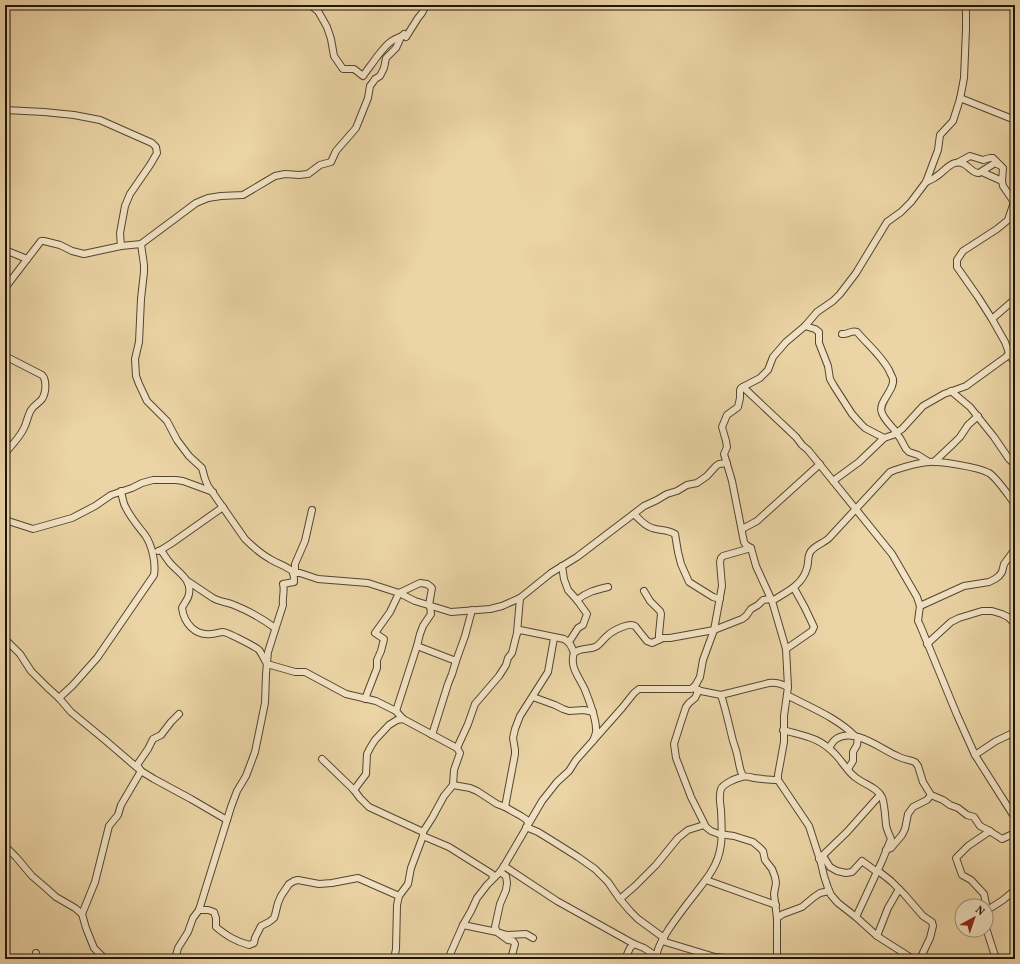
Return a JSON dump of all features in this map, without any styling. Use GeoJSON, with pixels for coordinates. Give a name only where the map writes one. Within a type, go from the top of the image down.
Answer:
{"type":"FeatureCollection","features":[{"type":"Feature","properties":{"kind":"street"},"geometry":{"type":"LineString","coordinates":[[310,5],[318,11],[327,27],[334,56],[343,69],[354,69],[363,76],[384,47],[395,38],[404,34],[406,38],[422,14],[426,5]]}},
{"type":"Feature","properties":{"kind":"street"},"geometry":{"type":"LineString","coordinates":[[913,959],[877,936],[838,902],[829,891],[824,876],[821,858],[809,826],[778,780],[784,742],[784,716],[788,687],[786,649],[771,600],[756,566],[751,548],[745,543],[732,481],[724,454],[726,449],[726,441],[722,426],[727,415],[738,407],[741,389],[762,376],[768,370],[771,361],[777,352],[818,312],[833,301],[856,273],[887,222],[897,216],[911,202],[926,182],[938,150],[940,135],[954,120],[960,98],[964,78],[966,29],[965,5]]}},
{"type":"Feature","properties":{"kind":"street"},"geometry":{"type":"LineString","coordinates":[[5,288],[41,241],[60,245],[72,251],[84,254],[121,246],[141,244],[196,203],[208,198],[243,195],[275,176],[284,174],[308,174],[320,165],[331,162],[336,151],[356,128],[372,84],[375,79],[380,76],[384,68],[386,58],[396,48],[402,36]]}},
{"type":"Feature","properties":{"kind":"street"},"geometry":{"type":"LineString","coordinates":[[960,98],[1015,120]]}},
{"type":"Feature","properties":{"kind":"street"},"geometry":{"type":"LineString","coordinates":[[5,110],[74,115],[100,120],[152,143],[156,147],[158,152],[130,194],[125,206],[120,233],[121,246]]}},
{"type":"Feature","properties":{"kind":"street"},"geometry":{"type":"LineString","coordinates":[[926,182],[936,177],[952,164],[970,156],[983,160],[993,158],[1003,170],[1002,182],[1006,192],[1014,203],[1008,220],[969,247],[957,260],[957,267],[992,319],[1015,364]]}},
{"type":"Feature","properties":{"kind":"street"},"geometry":{"type":"LineString","coordinates":[[959,162],[977,174],[995,163],[1001,166]]}},
{"type":"Feature","properties":{"kind":"street"},"geometry":{"type":"LineString","coordinates":[[982,172],[1002,182]]}},
{"type":"Feature","properties":{"kind":"street"},"geometry":{"type":"LineString","coordinates":[[141,244],[144,272],[140,306],[139,342],[135,359],[136,376],[139,384],[147,401],[167,421],[177,440],[189,456],[202,468],[205,479],[213,492],[251,545],[271,560],[294,572],[318,579],[368,583],[400,593],[415,601],[451,612],[490,609],[502,606],[520,598],[551,573],[577,557],[644,506],[687,485],[697,483],[707,476],[716,466],[727,463]]}},
{"type":"Feature","properties":{"kind":"street"},"geometry":{"type":"LineString","coordinates":[[5,250],[27,259]]}},
{"type":"Feature","properties":{"kind":"street"},"geometry":{"type":"LineString","coordinates":[[992,319],[1015,299]]}},
{"type":"Feature","properties":{"kind":"street"},"geometry":{"type":"LineString","coordinates":[[805,326],[815,329],[818,332],[819,343],[828,366],[830,379],[852,414],[865,428],[884,438]]}},
{"type":"Feature","properties":{"kind":"street"},"geometry":{"type":"LineString","coordinates":[[842,334],[847,334],[852,331],[857,332],[884,362],[893,378],[893,382],[881,411],[888,423],[897,433],[906,449],[909,452],[931,462]]}},
{"type":"Feature","properties":{"kind":"street"},"geometry":{"type":"LineString","coordinates":[[833,481],[859,462],[884,438],[894,435],[902,429],[923,406],[944,394],[966,386],[1006,357],[1009,353]]}},
{"type":"Feature","properties":{"kind":"street"},"geometry":{"type":"LineString","coordinates":[[5,356],[42,375],[46,378],[46,384],[43,397],[34,405],[24,428],[5,453]]}},
{"type":"Feature","properties":{"kind":"street"},"geometry":{"type":"LineString","coordinates":[[743,387],[808,450],[892,554],[917,597],[920,606],[918,621],[975,755],[1015,818]]}},
{"type":"Feature","properties":{"kind":"street"},"geometry":{"type":"LineString","coordinates":[[951,391],[978,416],[1008,458],[1015,465]]}},
{"type":"Feature","properties":{"kind":"street"},"geometry":{"type":"LineString","coordinates":[[931,462],[954,443],[968,425],[978,416]]}},
{"type":"Feature","properties":{"kind":"street"},"geometry":{"type":"LineString","coordinates":[[574,653],[578,650],[596,646],[607,635],[622,627],[630,625],[635,626],[647,641],[652,643],[662,638],[670,638],[714,630],[742,619],[751,609],[763,600],[771,600],[794,588],[802,579],[806,571],[808,557],[811,551],[838,530],[890,472],[898,469],[931,462],[961,465],[989,474],[995,478],[1015,504]]}},
{"type":"Feature","properties":{"kind":"street"},"geometry":{"type":"LineString","coordinates":[[742,529],[757,521],[820,464]]}},
{"type":"Feature","properties":{"kind":"street"},"geometry":{"type":"LineString","coordinates":[[5,520],[33,529],[72,518],[95,506],[111,495],[152,480],[182,481],[213,492]]}},
{"type":"Feature","properties":{"kind":"street"},"geometry":{"type":"LineString","coordinates":[[59,698],[74,685],[97,658],[154,572],[152,551],[145,535],[140,530],[125,506],[120,491]]}},
{"type":"Feature","properties":{"kind":"street"},"geometry":{"type":"LineString","coordinates":[[152,551],[161,550],[223,507]]}},
{"type":"Feature","properties":{"kind":"street"},"geometry":{"type":"LineString","coordinates":[[175,959],[178,948],[188,932],[193,918],[199,910],[237,791],[246,776],[255,752],[264,703],[268,652],[283,605],[282,597],[285,591],[283,584],[294,582],[295,564],[305,541],[312,510]]}},
{"type":"Feature","properties":{"kind":"street"},"geometry":{"type":"LineString","coordinates":[[634,514],[648,526],[670,530],[675,534],[681,564],[689,582],[713,597],[720,599]]}},
{"type":"Feature","properties":{"kind":"street"},"geometry":{"type":"LineString","coordinates":[[751,548],[723,556],[721,558],[722,586],[714,630],[702,660],[695,698],[686,708],[675,740],[674,748],[681,772],[704,825],[711,831],[722,835],[728,834],[753,842],[763,851],[765,860],[769,864],[776,883],[774,894],[778,918],[777,959]]}},
{"type":"Feature","properties":{"kind":"street"},"geometry":{"type":"LineString","coordinates":[[920,606],[964,586],[989,582],[995,579],[1002,572],[1004,564],[1015,549]]}},
{"type":"Feature","properties":{"kind":"street"},"geometry":{"type":"LineString","coordinates":[[161,550],[170,563],[189,582],[218,601],[235,605],[256,615],[275,628]]}},
{"type":"Feature","properties":{"kind":"street"},"geometry":{"type":"LineString","coordinates":[[562,566],[566,586],[569,592],[587,614],[582,625],[578,628],[569,642]]}},
{"type":"Feature","properties":{"kind":"street"},"geometry":{"type":"LineString","coordinates":[[189,582],[190,588],[188,597],[182,608],[186,620],[196,631],[203,634],[224,632],[255,647],[261,652],[267,664],[296,672],[304,672],[346,694],[376,701],[396,712],[403,719],[457,748],[460,753],[454,770],[453,785],[444,796],[423,834],[410,868],[408,884],[399,896],[396,913],[396,949],[394,959]]}},
{"type":"Feature","properties":{"kind":"street"},"geometry":{"type":"LineString","coordinates":[[365,699],[377,668],[377,660],[384,639],[375,633],[390,612],[400,593],[420,583],[427,584],[432,588],[430,605],[431,614],[423,626],[396,712]]}},
{"type":"Feature","properties":{"kind":"street"},"geometry":{"type":"LineString","coordinates":[[577,600],[587,592],[608,587]]}},
{"type":"Feature","properties":{"kind":"street"},"geometry":{"type":"LineString","coordinates":[[786,649],[812,631],[814,626],[794,588]]}},
{"type":"Feature","properties":{"kind":"street"},"geometry":{"type":"LineString","coordinates":[[644,591],[661,614],[659,639]]}},
{"type":"Feature","properties":{"kind":"street"},"geometry":{"type":"LineString","coordinates":[[457,748],[475,704],[502,672],[512,652],[517,633],[520,598]]}},
{"type":"Feature","properties":{"kind":"street"},"geometry":{"type":"LineString","coordinates":[[432,735],[472,610]]}},
{"type":"Feature","properties":{"kind":"street"},"geometry":{"type":"LineString","coordinates":[[927,644],[951,622],[982,611],[992,611],[1002,614],[1015,622]]}},
{"type":"Feature","properties":{"kind":"street"},"geometry":{"type":"LineString","coordinates":[[517,633],[520,630],[564,639],[569,642],[574,653],[574,670],[585,690],[593,712],[597,730],[593,741]]}},
{"type":"Feature","properties":{"kind":"street"},"geometry":{"type":"LineString","coordinates":[[505,807],[515,750],[513,735],[520,716],[548,672],[554,638]]}},
{"type":"Feature","properties":{"kind":"street"},"geometry":{"type":"LineString","coordinates":[[5,639],[20,654],[31,671],[71,712],[141,771],[227,820]]}},
{"type":"Feature","properties":{"kind":"street"},"geometry":{"type":"LineString","coordinates":[[417,646],[456,661]]}},
{"type":"Feature","properties":{"kind":"street"},"geometry":{"type":"LineString","coordinates":[[448,959],[477,898],[487,884],[500,872],[542,801],[639,689],[697,688],[711,694],[721,695],[775,682],[788,687]]}},
{"type":"Feature","properties":{"kind":"street"},"geometry":{"type":"LineString","coordinates":[[721,695],[739,760],[739,770],[742,776]]}},
{"type":"Feature","properties":{"kind":"street"},"geometry":{"type":"LineString","coordinates":[[787,695],[830,718],[856,737],[857,744],[853,752],[853,761],[848,769]]}},
{"type":"Feature","properties":{"kind":"street"},"geometry":{"type":"LineString","coordinates":[[533,697],[555,704],[570,711],[584,710],[593,712]]}},
{"type":"Feature","properties":{"kind":"street"},"geometry":{"type":"LineString","coordinates":[[141,771],[137,765],[153,739],[161,735],[170,722],[179,714]]}},
{"type":"Feature","properties":{"kind":"street"},"geometry":{"type":"LineString","coordinates":[[354,790],[366,774],[367,754],[370,748],[389,725],[397,720],[403,719]]}},
{"type":"Feature","properties":{"kind":"street"},"geometry":{"type":"LineString","coordinates":[[783,730],[813,738],[829,748],[855,777],[880,795],[884,804],[886,826],[891,839],[856,917]]}},
{"type":"Feature","properties":{"kind":"street"},"geometry":{"type":"LineString","coordinates":[[975,755],[996,741],[1015,732]]}},
{"type":"Feature","properties":{"kind":"street"},"geometry":{"type":"LineString","coordinates":[[829,748],[833,741],[846,735],[880,746],[895,756],[915,762],[918,766],[923,782],[931,795],[958,808],[967,815],[974,817],[980,826],[1002,839],[1015,833]]}},
{"type":"Feature","properties":{"kind":"street"},"geometry":{"type":"LineString","coordinates":[[322,759],[371,809],[454,850],[492,874],[493,878]]}},
{"type":"Feature","properties":{"kind":"street"},"geometry":{"type":"LineString","coordinates":[[82,914],[95,882],[109,826],[118,815],[120,805],[141,771]]}},
{"type":"Feature","properties":{"kind":"street"},"geometry":{"type":"LineString","coordinates":[[504,866],[557,902],[644,948],[657,957],[659,946],[668,930],[718,862],[722,835],[720,804],[721,789],[723,785],[742,776],[778,780]]}},
{"type":"Feature","properties":{"kind":"street"},"geometry":{"type":"LineString","coordinates":[[453,785],[470,788],[505,807],[527,820],[527,826]]}},
{"type":"Feature","properties":{"kind":"street"},"geometry":{"type":"LineString","coordinates":[[821,858],[847,832],[880,795]]}},
{"type":"Feature","properties":{"kind":"street"},"geometry":{"type":"LineString","coordinates":[[886,850],[891,848],[902,835],[905,829],[908,814],[913,807],[927,800],[931,795]]}},
{"type":"Feature","properties":{"kind":"street"},"geometry":{"type":"LineString","coordinates":[[620,899],[656,865],[678,838],[688,830],[704,825]]}},
{"type":"Feature","properties":{"kind":"street"},"geometry":{"type":"LineString","coordinates":[[527,826],[596,869],[630,911],[663,939],[707,955],[735,959]]}},
{"type":"Feature","properties":{"kind":"street"},"geometry":{"type":"LineString","coordinates":[[985,898],[984,894],[971,880],[962,875],[956,858],[968,846],[990,831]]}},
{"type":"Feature","properties":{"kind":"street"},"geometry":{"type":"LineString","coordinates":[[5,846],[32,876],[56,897],[76,908],[82,914],[94,948],[106,959]]}},
{"type":"Feature","properties":{"kind":"street"},"geometry":{"type":"LineString","coordinates":[[821,858],[830,867],[837,871],[850,873],[862,862],[891,880],[923,916],[932,922],[933,926],[930,938],[920,959]]}},
{"type":"Feature","properties":{"kind":"street"},"geometry":{"type":"LineString","coordinates":[[500,872],[506,876],[507,883],[506,890],[500,904],[495,927],[497,932],[514,942],[511,959]]}},
{"type":"Feature","properties":{"kind":"street"},"geometry":{"type":"LineString","coordinates":[[199,910],[214,912],[216,927],[236,942],[248,945],[254,943],[261,926],[274,918],[281,896],[289,884],[294,881],[298,880],[319,884],[332,884],[358,878],[399,896]]}},
{"type":"Feature","properties":{"kind":"street"},"geometry":{"type":"LineString","coordinates":[[706,880],[776,905]]}},
{"type":"Feature","properties":{"kind":"street"},"geometry":{"type":"LineString","coordinates":[[877,936],[888,908],[899,890]]}},
{"type":"Feature","properties":{"kind":"street"},"geometry":{"type":"LineString","coordinates":[[994,906],[1015,890]]}},
{"type":"Feature","properties":{"kind":"street"},"geometry":{"type":"LineString","coordinates":[[778,918],[783,914],[802,907],[820,893],[829,891]]}},
{"type":"Feature","properties":{"kind":"street"},"geometry":{"type":"LineString","coordinates":[[463,925],[507,934],[526,934],[533,938]]}},
{"type":"Feature","properties":{"kind":"street"},"geometry":{"type":"LineString","coordinates":[[989,938],[996,959]]}},
{"type":"Feature","properties":{"kind":"street"},"geometry":{"type":"LineString","coordinates":[[625,959],[630,948],[634,944]]}}]}
